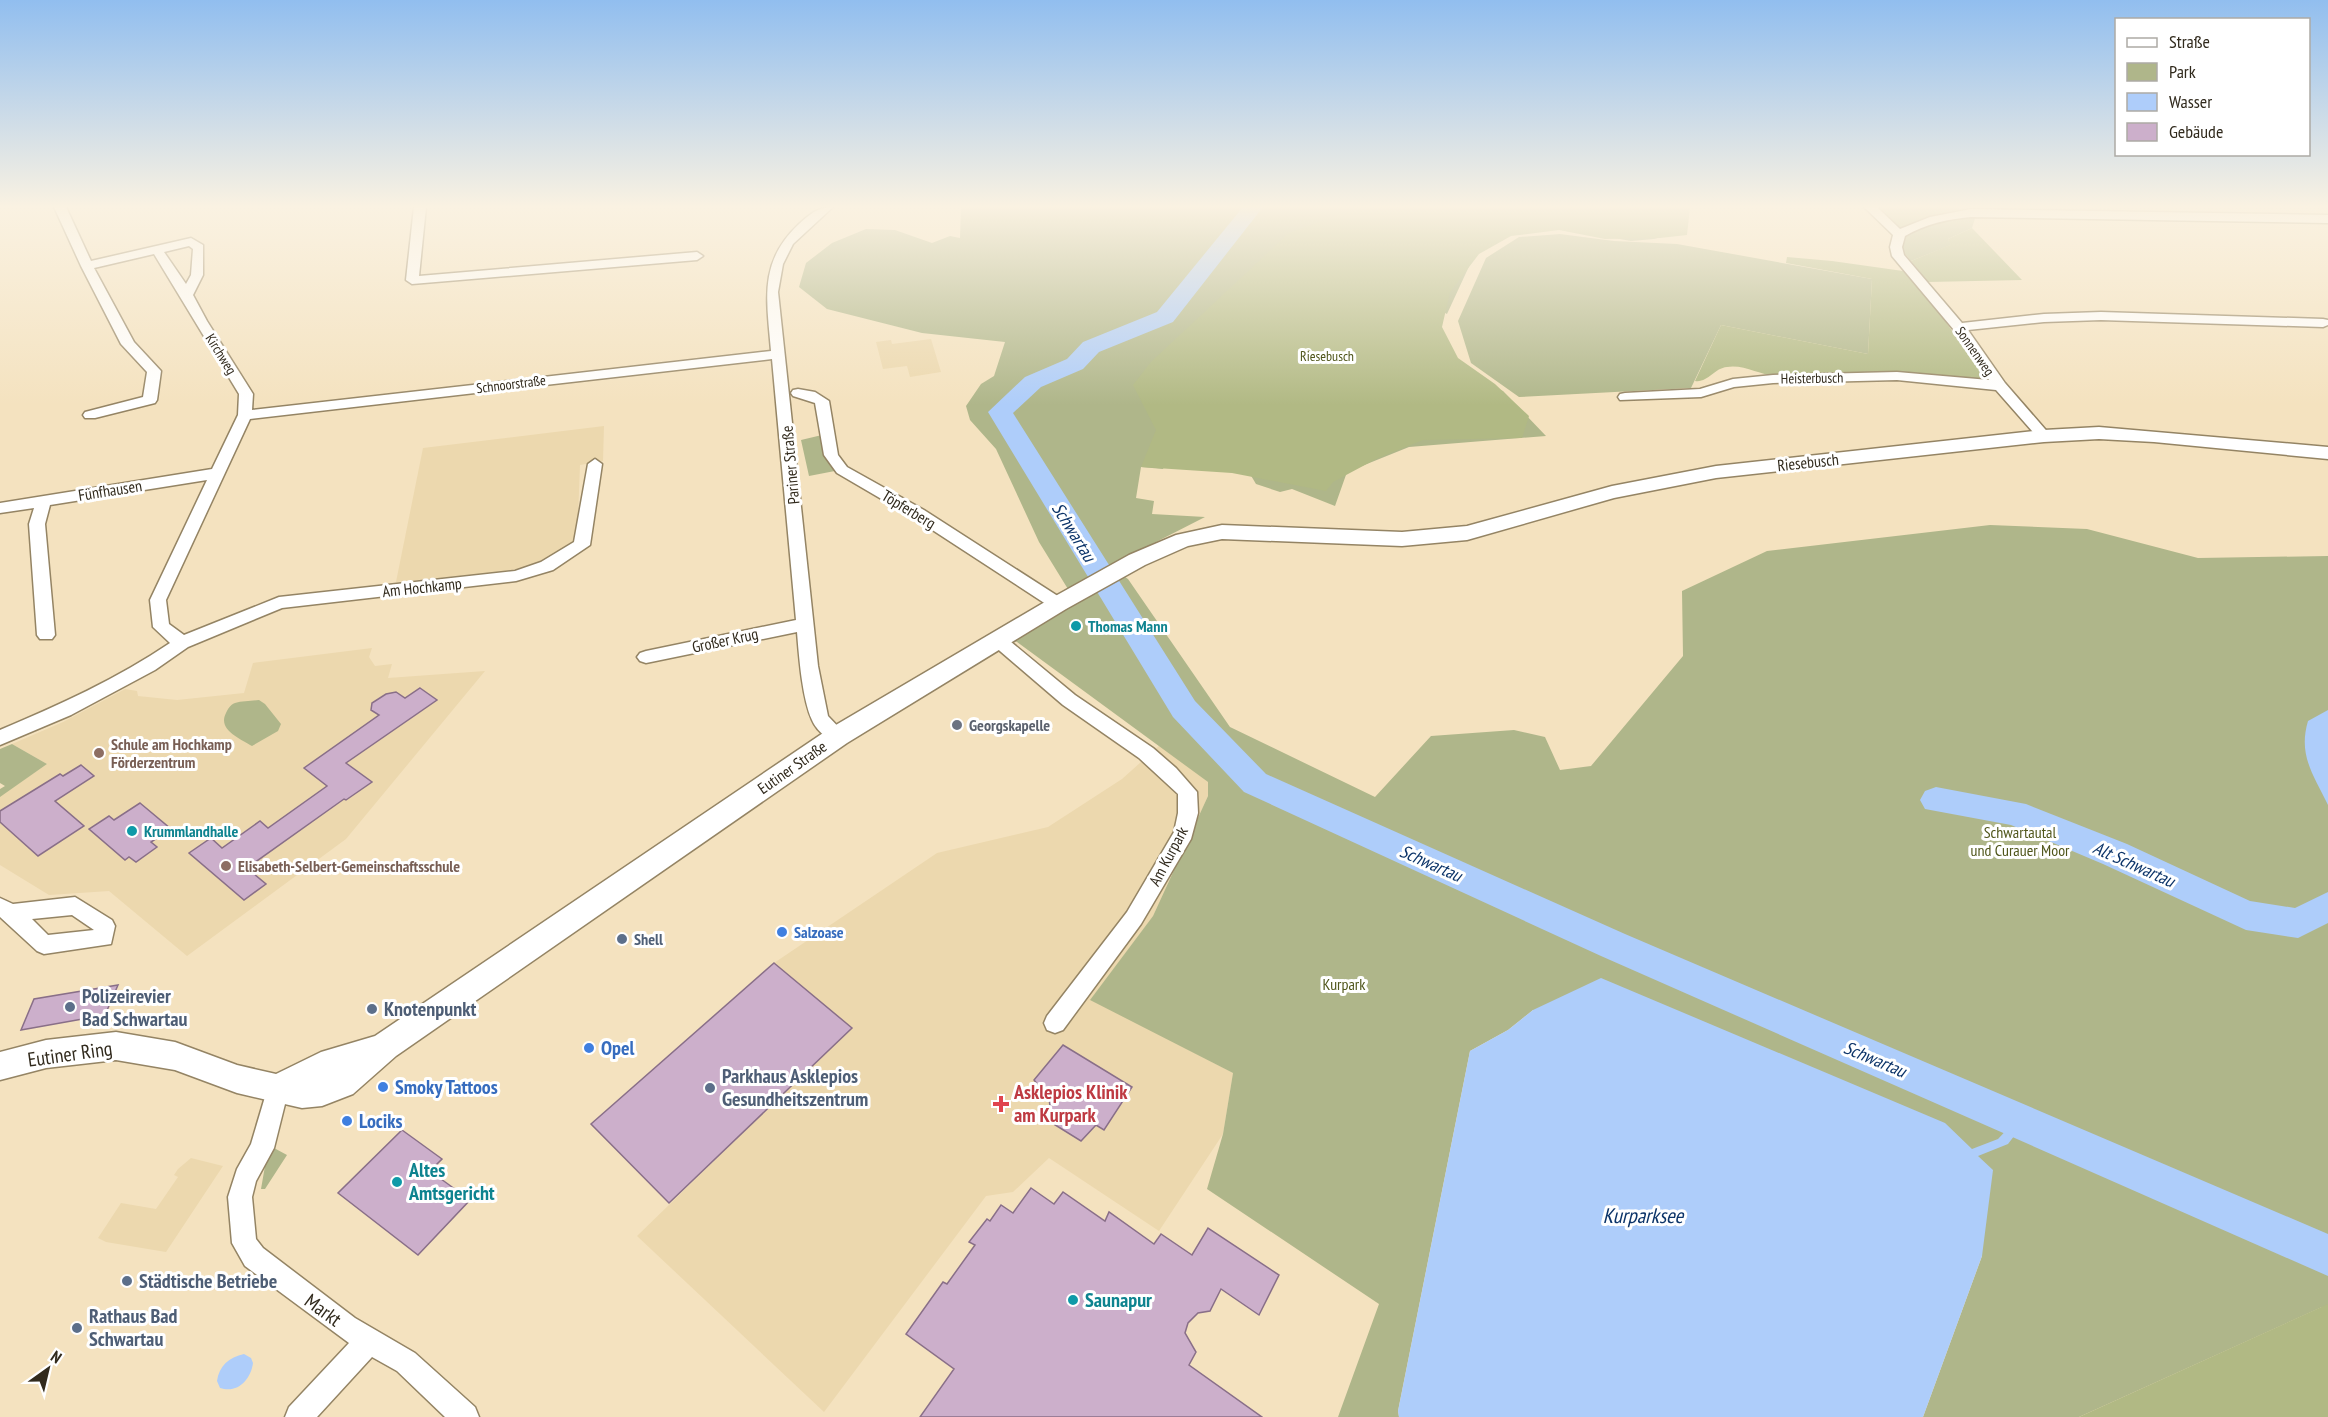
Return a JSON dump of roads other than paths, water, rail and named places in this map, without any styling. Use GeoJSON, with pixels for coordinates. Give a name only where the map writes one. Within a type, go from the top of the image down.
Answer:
{"type":"FeatureCollection","features":[{"type":"Feature","properties":{"kind":"main road","name":"Riesebusch"},"geometry":{"type":"LineString","coordinates":[[1222,532],[1402,539],[1467,533],[1612,492],[1716,472],[2044,436],[2100,433],[2154,436],[2328,453]]}},
{"type":"Feature","properties":{"kind":"main road","name":"Eutiner Straße"},"geometry":{"type":"LineString","coordinates":[[385,1046],[838,736],[1111,574],[1183,540],[1222,532]]}},
{"type":"Feature","properties":{"kind":"main road","name":"Eutiner Ring"},"geometry":{"type":"LineString","coordinates":[[0,1066],[46,1054],[116,1046],[176,1056],[237,1079],[302,1094],[322,1092],[342,1084],[385,1046]]}},
{"type":"Feature","properties":{"kind":"street"},"geometry":{"type":"LineString","coordinates":[[90,273],[128,344],[154,371],[150,400],[90,415]]}},
{"type":"Feature","properties":{"kind":"street","name":"Kirchweg"},"geometry":{"type":"LineString","coordinates":[[172,273],[246,394],[245,415]]}},
{"type":"Feature","properties":{"kind":"street"},"geometry":{"type":"LineString","coordinates":[[187,295],[197,273]]}},
{"type":"Feature","properties":{"kind":"street"},"geometry":{"type":"LineString","coordinates":[[413,273],[412,280],[494,273]]}},
{"type":"Feature","properties":{"kind":"street","name":"Pariner Straße"},"geometry":{"type":"LineString","coordinates":[[775,273],[772,292],[808,666],[820,719],[838,736]]}},
{"type":"Feature","properties":{"kind":"street","name":"Sonnenweg"},"geometry":{"type":"LineString","coordinates":[[1913,273],[1959,327],[2000,386],[2044,436]]}},
{"type":"Feature","properties":{"kind":"street"},"geometry":{"type":"LineString","coordinates":[[1959,327],[2044,318],[2101,316],[2323,323]]}},
{"type":"Feature","properties":{"kind":"street","name":"Schnoorstraße"},"geometry":{"type":"LineString","coordinates":[[245,415],[778,354]]}},
{"type":"Feature","properties":{"kind":"street","name":"Heisterbusch"},"geometry":{"type":"LineString","coordinates":[[1625,397],[1701,393],[1733,383],[1773,379],[1897,376],[2000,386]]}},
{"type":"Feature","properties":{"kind":"street","name":"Töpferberg"},"geometry":{"type":"LineString","coordinates":[[798,393],[810,395],[822,401],[831,455],[842,470],[919,514],[1058,604]]}},
{"type":"Feature","properties":{"kind":"street"},"geometry":{"type":"LineString","coordinates":[[182,643],[161,627],[158,600],[245,415]]}},
{"type":"Feature","properties":{"kind":"street","name":"Am Hochkamp"},"geometry":{"type":"LineString","coordinates":[[0,738],[65,710],[149,666],[182,643],[279,603],[516,576],[547,566],[582,545],[595,464]]}},
{"type":"Feature","properties":{"kind":"street","name":"Fünfhausen"},"geometry":{"type":"LineString","coordinates":[[0,508],[219,473]]}},
{"type":"Feature","properties":{"kind":"street"},"geometry":{"type":"LineString","coordinates":[[43,501],[37,524],[46,635]]}},
{"type":"Feature","properties":{"kind":"street","name":"Großer Krug"},"geometry":{"type":"LineString","coordinates":[[646,657],[805,624]]}},
{"type":"Feature","properties":{"kind":"street","name":"Am Kurpark"},"geometry":{"type":"LineString","coordinates":[[999,641],[1069,700],[1146,753],[1169,772],[1187,792],[1188,813],[1184,833],[1134,918],[1055,1023]]}},
{"type":"Feature","properties":{"kind":"street","name":"Markt"},"geometry":{"type":"LineString","coordinates":[[278,1088],[262,1148],[245,1177],[240,1197],[244,1243],[254,1257],[346,1327],[406,1362],[465,1417]]}},
{"type":"Feature","properties":{"kind":"street"},"geometry":{"type":"LineString","coordinates":[[299,1417],[369,1341]]}},
{"type":"Feature","properties":{"kind":"water"},"geometry":{"type":"Polygon","coordinates":[[[2328,710],[2328,805],[2312,774],[2306,754],[2305,733],[2308,721],[2328,710]]]}},
{"type":"Feature","properties":{"kind":"water","name":"Kurparksee"},"geometry":{"type":"Polygon","coordinates":[[[1601,978],[1945,1123],[1972,1149],[1998,1139],[2016,1120],[2024,1123],[2008,1144],[1978,1156],[1993,1170],[1982,1256],[1923,1417],[1399,1417],[1398,1411],[1470,1051],[1508,1030],[1533,1010],[1601,978]]]}},
{"type":"Feature","properties":{"kind":"water"},"geometry":{"type":"Polygon","coordinates":[[[244,1354],[251,1358],[253,1363],[246,1380],[232,1389],[220,1388],[217,1381],[222,1367],[234,1357],[244,1354]]]}},
{"type":"Feature","properties":{"kind":"waterway","name":"Schwartau"},"geometry":{"type":"LineString","coordinates":[[1200,273],[1165,317],[1091,347],[1075,364],[1033,382],[1000,412],[1184,709],[1255,783],[1613,945],[2328,1255]]}},
{"type":"Feature","properties":{"kind":"waterway","name":"Alt Schwartau"},"geometry":{"type":"LineString","coordinates":[[1936,800],[2015,813],[2115,854],[2246,915],[2298,923],[2328,906]]}},
{"type":"Feature","properties":{"kind":"place","name":"Thomas Mann"},"geometry":{"type":"Point","coordinates":[1076,626]}},
{"type":"Feature","properties":{"kind":"place","name":"Georgskapelle"},"geometry":{"type":"Point","coordinates":[957,725]}},
{"type":"Feature","properties":{"kind":"place","name":"Schule am Hochkamp Förderzentrum"},"geometry":{"type":"Point","coordinates":[99,753]}},
{"type":"Feature","properties":{"kind":"place","name":"Krummlandhalle"},"geometry":{"type":"Point","coordinates":[132,831]}},
{"type":"Feature","properties":{"kind":"place","name":"Elisabeth-Selbert-Gemeinschaftsschule"},"geometry":{"type":"Point","coordinates":[226,866]}},
{"type":"Feature","properties":{"kind":"place","name":"Salzoase"},"geometry":{"type":"Point","coordinates":[782,932]}},
{"type":"Feature","properties":{"kind":"place","name":"Shell"},"geometry":{"type":"Point","coordinates":[622,939]}},
{"type":"Feature","properties":{"kind":"place","name":"Polizeirevier Bad Schwartau"},"geometry":{"type":"Point","coordinates":[70,1007]}},
{"type":"Feature","properties":{"kind":"place","name":"Knotenpunkt"},"geometry":{"type":"Point","coordinates":[372,1009]}},
{"type":"Feature","properties":{"kind":"place","name":"Opel"},"geometry":{"type":"Point","coordinates":[589,1048]}},
{"type":"Feature","properties":{"kind":"place","name":"Smoky Tattoos"},"geometry":{"type":"Point","coordinates":[383,1087]}},
{"type":"Feature","properties":{"kind":"place","name":"Parkhaus Asklepios Gesundheitszentrum"},"geometry":{"type":"Point","coordinates":[710,1088]}},
{"type":"Feature","properties":{"kind":"place","name":"Asklepios Klinik am Kurpark"},"geometry":{"type":"Point","coordinates":[1001,1104]}},
{"type":"Feature","properties":{"kind":"place","name":"Lociks"},"geometry":{"type":"Point","coordinates":[347,1121]}},
{"type":"Feature","properties":{"kind":"place","name":"Altes Amtsgericht"},"geometry":{"type":"Point","coordinates":[397,1182]}},
{"type":"Feature","properties":{"kind":"place","name":"Städtische Betriebe"},"geometry":{"type":"Point","coordinates":[127,1281]}},
{"type":"Feature","properties":{"kind":"place","name":"Saunapur"},"geometry":{"type":"Point","coordinates":[1073,1300]}},
{"type":"Feature","properties":{"kind":"place","name":"Rathaus Bad Schwartau"},"geometry":{"type":"Point","coordinates":[77,1328]}},
{"type":"Feature","properties":{"kind":"park label","name":"Schwartautal und Curauer Moor"},"geometry":{"type":"Point","coordinates":[2020,841]}},
{"type":"Feature","properties":{"kind":"park label","name":"Kurpark"},"geometry":{"type":"Point","coordinates":[1344,984]}}]}
